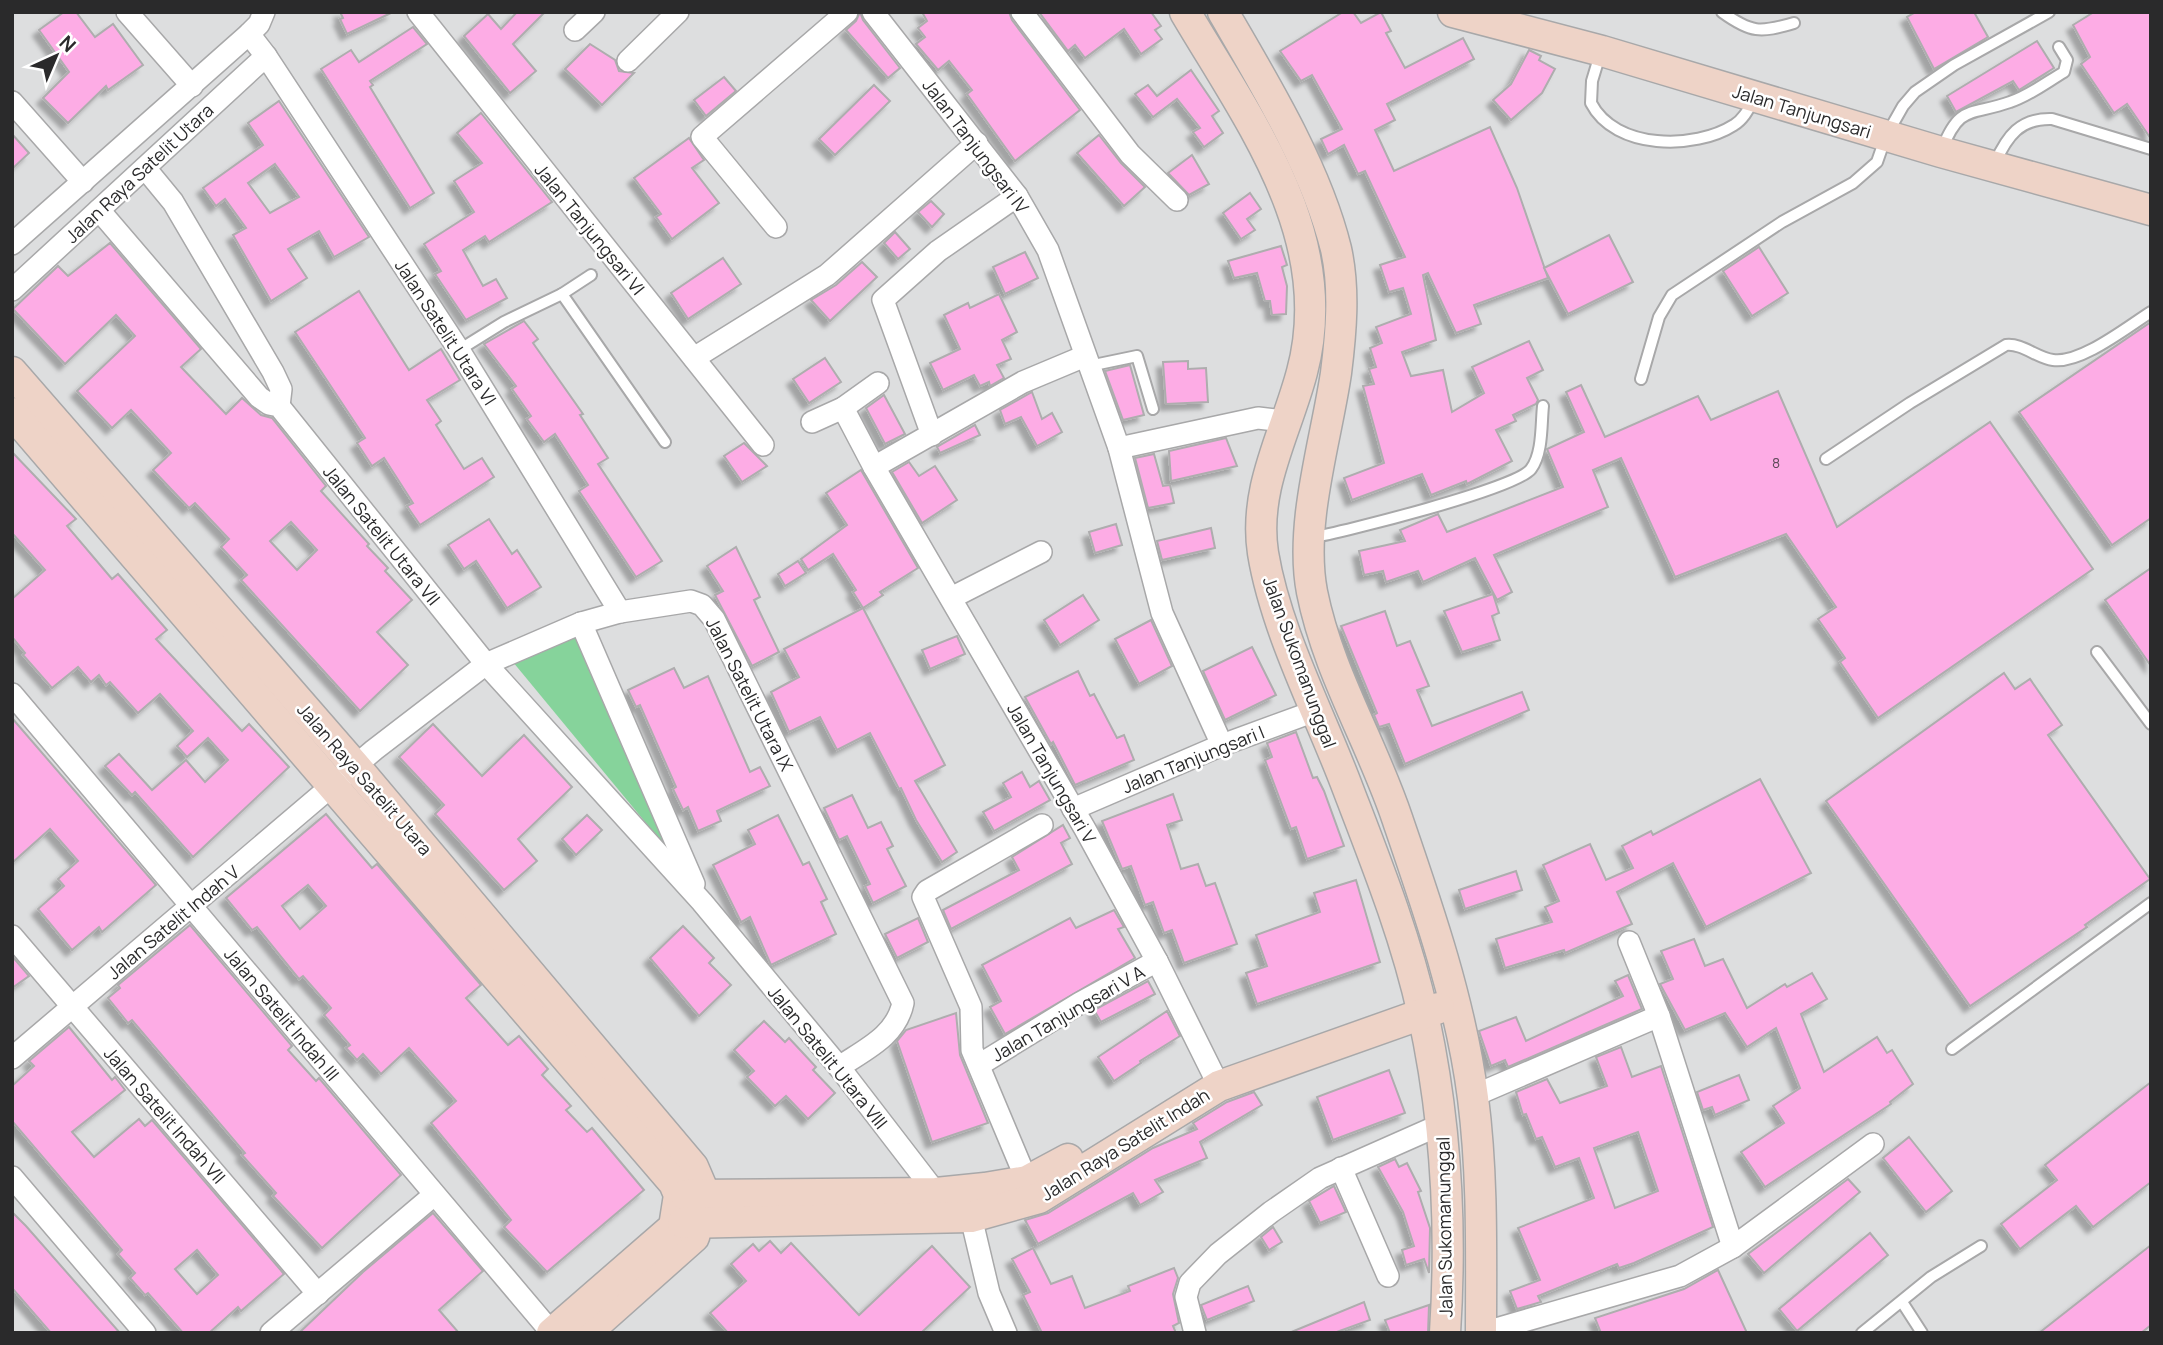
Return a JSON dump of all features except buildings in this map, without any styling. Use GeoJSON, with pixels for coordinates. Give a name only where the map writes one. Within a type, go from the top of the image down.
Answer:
{"type":"FeatureCollection","features":[{"type":"Feature","properties":{"kind":"main road","name":"Jalan Sukomanunggal"},"geometry":{"type":"LineString","coordinates":[[1185,12],[1255,131],[1294,212],[1310,271],[1311,330],[1301,374],[1283,421],[1260,515],[1263,552],[1274,596],[1315,710],[1378,870],[1420,1004],[1442,1124],[1447,1236],[1446,1333]]}},
{"type":"Feature","properties":{"kind":"main road","name":"Jalan Sukomanunggal"},"geometry":{"type":"LineString","coordinates":[[1223,12],[1315,188],[1336,249],[1341,281],[1336,371],[1310,538],[1312,589],[1331,662],[1385,783],[1451,996],[1473,1096],[1481,1185],[1481,1333]]}},
{"type":"Feature","properties":{"kind":"main road"},"geometry":{"type":"LineString","coordinates":[[1241,42],[1254,12]]}},
{"type":"Feature","properties":{"kind":"main road","name":"Jalan Tanjungsari"},"geometry":{"type":"LineString","coordinates":[[1453,12],[1486,15],[1523,25],[1886,136],[2151,210]]}},
{"type":"Feature","properties":{"kind":"main road","name":"Jalan Raya Satelit Utara"},"geometry":{"type":"LineString","coordinates":[[12,372],[344,776]]}},
{"type":"Feature","properties":{"kind":"main road","name":"Jalan Raya Satelit Utara"},"geometry":{"type":"LineString","coordinates":[[12,413],[678,1147],[693,1167],[690,1209]]}},
{"type":"Feature","properties":{"kind":"main road","name":"Jalan Raya Satelit Indah"},"geometry":{"type":"LineString","coordinates":[[690,1209],[938,1205],[1027,1181],[1074,1156],[1136,1113],[1214,1078],[1420,1004],[1451,996]]}},
{"type":"Feature","properties":{"kind":"main road","name":"Jalan Raya Satelit Indah"},"geometry":{"type":"LineString","coordinates":[[938,1205],[971,1217],[1039,1198],[1214,1078]]}},
{"type":"Feature","properties":{"kind":"main road"},"geometry":{"type":"LineString","coordinates":[[552,1333],[690,1209]]}},
{"type":"Feature","properties":{"kind":"main road"},"geometry":{"type":"LineString","coordinates":[[586,1333],[689,1243],[690,1209]]}},
{"type":"Feature","properties":{"kind":"street"},"geometry":{"type":"LineString","coordinates":[[127,12],[192,86]]}},
{"type":"Feature","properties":{"kind":"street","name":"Jalan Tanjungsari VI"},"geometry":{"type":"LineString","coordinates":[[418,12],[763,445]]}},
{"type":"Feature","properties":{"kind":"street"},"geometry":{"type":"LineString","coordinates":[[575,30],[594,12]]}},
{"type":"Feature","properties":{"kind":"street"},"geometry":{"type":"LineString","coordinates":[[628,61],[678,12]]}},
{"type":"Feature","properties":{"kind":"street"},"geometry":{"type":"LineString","coordinates":[[776,227],[702,137],[847,12]]}},
{"type":"Feature","properties":{"kind":"street","name":"Jalan Tanjungsari IV"},"geometry":{"type":"LineString","coordinates":[[873,12],[1017,195],[1048,250],[1119,448],[1162,613],[1222,745]]}},
{"type":"Feature","properties":{"kind":"street"},"geometry":{"type":"LineString","coordinates":[[1022,12],[1130,154],[1177,200]]}},
{"type":"Feature","properties":{"kind":"street","name":"Jalan Raya Satelit Utara"},"geometry":{"type":"LineString","coordinates":[[12,244],[192,86],[257,24]]}},
{"type":"Feature","properties":{"kind":"street","name":"Jalan Satelit Utara VI"},"geometry":{"type":"LineString","coordinates":[[257,24],[266,56],[459,350],[620,612]]}},
{"type":"Feature","properties":{"kind":"street","name":"Jalan Raya Satelit Utara"},"geometry":{"type":"LineString","coordinates":[[12,290],[266,56]]}},
{"type":"Feature","properties":{"kind":"street"},"geometry":{"type":"LineString","coordinates":[[12,102],[83,182]]}},
{"type":"Feature","properties":{"kind":"street"},"geometry":{"type":"LineString","coordinates":[[694,358],[827,275],[977,143]]}},
{"type":"Feature","properties":{"kind":"street","name":"Jalan Satelit Utara VII"},"geometry":{"type":"LineString","coordinates":[[145,168],[173,202],[273,372],[282,389],[279,406]]}},
{"type":"Feature","properties":{"kind":"street"},"geometry":{"type":"LineString","coordinates":[[932,435],[883,300],[937,251],[1017,195]]}},
{"type":"Feature","properties":{"kind":"street","name":"Jalan Satelit Utara VII"},"geometry":{"type":"LineString","coordinates":[[99,210],[259,397],[269,404],[279,406],[486,664]]}},
{"type":"Feature","properties":{"kind":"street"},"geometry":{"type":"LineString","coordinates":[[874,467],[1023,382],[1087,361]]}},
{"type":"Feature","properties":{"kind":"street"},"geometry":{"type":"LineString","coordinates":[[812,422],[844,408],[878,383]]}},
{"type":"Feature","properties":{"kind":"street","name":"Jalan Tanjungsari V"},"geometry":{"type":"LineString","coordinates":[[844,408],[874,467],[1073,809],[1157,961],[1214,1078]]}},
{"type":"Feature","properties":{"kind":"street"},"geometry":{"type":"LineString","coordinates":[[1119,448],[1258,418],[1283,421]]}},
{"type":"Feature","properties":{"kind":"street"},"geometry":{"type":"LineString","coordinates":[[951,598],[1041,552]]}},
{"type":"Feature","properties":{"kind":"street","name":"Jalan Satelit Utara IX"},"geometry":{"type":"LineString","coordinates":[[344,776],[486,664],[581,623],[620,612],[691,601],[702,605],[710,613],[903,1003],[897,1021],[886,1036],[839,1067]]}},
{"type":"Feature","properties":{"kind":"street","name":"Jalan Satelit Utara VIII"},"geometry":{"type":"LineString","coordinates":[[581,623],[702,902]]}},
{"type":"Feature","properties":{"kind":"street","name":"Jalan Satelit Utara VIII"},"geometry":{"type":"LineString","coordinates":[[486,664],[702,902],[839,1067],[938,1205]]}},
{"type":"Feature","properties":{"kind":"street","name":"Jalan Satelit Indah III"},"geometry":{"type":"LineString","coordinates":[[12,694],[552,1333]]}},
{"type":"Feature","properties":{"kind":"street","name":"Jalan Tanjungsari I"},"geometry":{"type":"LineString","coordinates":[[1073,809],[1222,745],[1315,710]]}},
{"type":"Feature","properties":{"kind":"street","name":"Jalan Satelit Indah V"},"geometry":{"type":"LineString","coordinates":[[12,1058],[344,776]]}},
{"type":"Feature","properties":{"kind":"street","name":"Jalan Tanjungsari V A"},"geometry":{"type":"LineString","coordinates":[[1027,1181],[971,1044],[971,1007],[923,895],[1042,825]]}},
{"type":"Feature","properties":{"kind":"street","name":"Jalan Satelit Indah VII"},"geometry":{"type":"LineString","coordinates":[[12,936],[318,1294]]}},
{"type":"Feature","properties":{"kind":"street"},"geometry":{"type":"LineString","coordinates":[[1629,942],[1659,1016],[1732,1247]]}},
{"type":"Feature","properties":{"kind":"street","name":"Jalan Tanjungsari V A"},"geometry":{"type":"LineString","coordinates":[[979,1065],[1080,1003],[1157,961]]}},
{"type":"Feature","properties":{"kind":"street"},"geometry":{"type":"LineString","coordinates":[[1473,1096],[1659,1016]]}},
{"type":"Feature","properties":{"kind":"street"},"geometry":{"type":"LineString","coordinates":[[1195,1333],[1186,1297],[1190,1283],[1199,1270],[1271,1212],[1341,1168],[1442,1124]]}},
{"type":"Feature","properties":{"kind":"street"},"geometry":{"type":"LineString","coordinates":[[1481,1333],[1680,1276],[1732,1247],[1872,1144]]}},
{"type":"Feature","properties":{"kind":"street"},"geometry":{"type":"LineString","coordinates":[[1341,1168],[1388,1276]]}},
{"type":"Feature","properties":{"kind":"street"},"geometry":{"type":"LineString","coordinates":[[12,1177],[145,1333]]}},
{"type":"Feature","properties":{"kind":"street"},"geometry":{"type":"LineString","coordinates":[[271,1333],[435,1195]]}},
{"type":"Feature","properties":{"kind":"street"},"geometry":{"type":"LineString","coordinates":[[971,1217],[989,1293],[1006,1333]]}},
{"type":"Feature","properties":{"kind":"lane"},"geometry":{"type":"LineString","coordinates":[[1723,12],[1743,27],[1765,32],[1794,23]]}},
{"type":"Feature","properties":{"kind":"lane"},"geometry":{"type":"LineString","coordinates":[[1641,379],[1659,317],[1672,295],[1761,235],[1853,183],[1877,162],[1886,136],[1903,106],[1932,79],[2049,12]]}},
{"type":"Feature","properties":{"kind":"lane"},"geometry":{"type":"LineString","coordinates":[[1941,152],[1952,125],[1960,117],[1978,109],[2010,102],[2064,72],[2067,60],[2059,47]]}},
{"type":"Feature","properties":{"kind":"lane"},"geometry":{"type":"LineString","coordinates":[[1602,51],[1592,81],[1591,103],[1608,123],[1621,131],[1661,142],[1689,143],[1735,125],[1756,97]]}},
{"type":"Feature","properties":{"kind":"lane"},"geometry":{"type":"LineString","coordinates":[[1993,166],[2006,139],[2020,126],[2035,118],[2052,119],[2151,149]]}},
{"type":"Feature","properties":{"kind":"lane"},"geometry":{"type":"LineString","coordinates":[[459,350],[504,322],[562,294],[591,275]]}},
{"type":"Feature","properties":{"kind":"lane"},"geometry":{"type":"LineString","coordinates":[[562,294],[665,442]]}},
{"type":"Feature","properties":{"kind":"lane"},"geometry":{"type":"LineString","coordinates":[[1826,459],[1910,402],[2006,345],[2014,344],[2048,360],[2067,359],[2088,351],[2151,312]]}},
{"type":"Feature","properties":{"kind":"lane"},"geometry":{"type":"LineString","coordinates":[[1087,361],[1137,356],[1153,409]]}},
{"type":"Feature","properties":{"kind":"lane"},"geometry":{"type":"LineString","coordinates":[[1310,538],[1343,532],[1460,500],[1527,474],[1537,458],[1543,405]]}},
{"type":"Feature","properties":{"kind":"lane"},"geometry":{"type":"LineString","coordinates":[[2097,652],[2151,724]]}},
{"type":"Feature","properties":{"kind":"lane"},"geometry":{"type":"LineString","coordinates":[[1952,1049],[2151,903]]}},
{"type":"Feature","properties":{"kind":"lane"},"geometry":{"type":"LineString","coordinates":[[1862,1333],[1931,1278],[1982,1246]]}},
{"type":"Feature","properties":{"kind":"lane"},"geometry":{"type":"LineString","coordinates":[[1902,1302],[1922,1333]]}},
{"type":"Feature","properties":{"kind":"green space"},"geometry":{"type":"Polygon","coordinates":[[[576,631],[679,863],[508,656],[576,631]]]}}]}
